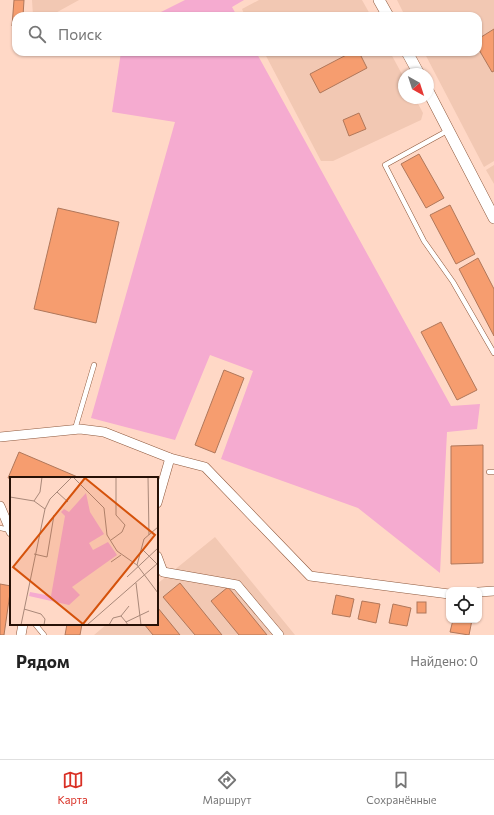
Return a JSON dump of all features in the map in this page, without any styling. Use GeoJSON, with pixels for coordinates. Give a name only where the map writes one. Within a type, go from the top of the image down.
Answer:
{"type":"FeatureCollection","features":[{"type":"Feature","properties":{"kind":"street"},"geometry":{"type":"LineString","coordinates":[[379,0],[386,12]]}},
{"type":"Feature","properties":{"kind":"street"},"geometry":{"type":"LineString","coordinates":[[409,56],[416,68]]}},
{"type":"Feature","properties":{"kind":"street"},"geometry":{"type":"LineString","coordinates":[[434,102],[494,218]]}},
{"type":"Feature","properties":{"kind":"street"},"geometry":{"type":"LineString","coordinates":[[0,437],[75,429],[104,432],[170,458],[205,467],[310,576],[446,594]]}},
{"type":"Feature","properties":{"kind":"street"},"geometry":{"type":"LineString","coordinates":[[158,500],[170,458]]}},
{"type":"Feature","properties":{"kind":"street"},"geometry":{"type":"LineString","coordinates":[[0,506],[10,529]]}},
{"type":"Feature","properties":{"kind":"street"},"geometry":{"type":"LineString","coordinates":[[158,558],[164,572],[237,585],[279,635]]}},
{"type":"Feature","properties":{"kind":"street"},"geometry":{"type":"LineString","coordinates":[[482,592],[494,592]]}},
{"type":"Feature","properties":{"kind":"street"},"geometry":{"type":"LineString","coordinates":[[21,635],[23,625]]}},
{"type":"Feature","properties":{"kind":"lane"},"geometry":{"type":"LineString","coordinates":[[449,130],[385,165],[424,241],[453,282],[494,353]]}},
{"type":"Feature","properties":{"kind":"lane"},"geometry":{"type":"LineString","coordinates":[[75,429],[94,365]]}},
{"type":"Feature","properties":{"kind":"lane"},"geometry":{"type":"LineString","coordinates":[[0,528],[10,531]]}},
{"type":"Feature","properties":{"kind":"lane"},"geometry":{"type":"LineString","coordinates":[[36,625],[44,635]]}},
{"type":"Feature","properties":{"kind":"shaded area"},"geometry":{"type":"Polygon","coordinates":[[[32,0],[79,0],[57,12],[33,12],[32,0]]]}},
{"type":"Feature","properties":{"kind":"shaded area"},"geometry":{"type":"Polygon","coordinates":[[[185,0],[244,0],[232,7],[235,12],[161,12],[185,0]]]}},
{"type":"Feature","properties":{"kind":"shaded area"},"geometry":{"type":"Polygon","coordinates":[[[259,0],[362,0],[369,12],[243,12],[242,9],[259,0]]]}},
{"type":"Feature","properties":{"kind":"shaded area"},"geometry":{"type":"Polygon","coordinates":[[[397,0],[494,0],[494,161],[484,167],[434,71],[434,68],[432,68],[426,56],[482,56],[482,12],[403,12],[397,0]]]}},
{"type":"Feature","properties":{"kind":"shaded area"},"geometry":{"type":"Polygon","coordinates":[[[120,56],[258,56],[451,406],[480,404],[477,429],[447,432],[440,573],[358,508],[221,459],[253,371],[210,355],[175,440],[91,418],[175,122],[112,112],[120,56]]]}},
{"type":"Feature","properties":{"kind":"shaded area"},"geometry":{"type":"Polygon","coordinates":[[[266,56],[392,56],[399,68],[398,104],[418,104],[423,113],[421,120],[333,161],[321,161],[266,56]]]}},
{"type":"Feature","properties":{"kind":"shaded area"},"geometry":{"type":"Polygon","coordinates":[[[494,165],[494,184],[486,170],[494,165]]]}},
{"type":"Feature","properties":{"kind":"shaded area"},"geometry":{"type":"Polygon","coordinates":[[[215,537],[295,635],[94,635],[106,625],[158,625],[158,583],[215,537]]]}},
{"type":"Feature","properties":{"kind":"building"},"geometry":{"type":"Polygon","coordinates":[[[14,0],[24,0],[23,12],[13,12],[14,0]]]}},
{"type":"Feature","properties":{"kind":"building"},"geometry":{"type":"Polygon","coordinates":[[[494,29],[494,71],[492,72],[482,55],[482,36],[494,29]]]}},
{"type":"Feature","properties":{"kind":"building"},"geometry":{"type":"Polygon","coordinates":[[[344,56],[361,56],[367,68],[320,93],[310,74],[344,56]]]}},
{"type":"Feature","properties":{"kind":"building"},"geometry":{"type":"Polygon","coordinates":[[[359,113],[366,129],[349,136],[343,120],[359,113]]]}},
{"type":"Feature","properties":{"kind":"building"},"geometry":{"type":"Polygon","coordinates":[[[419,154],[444,198],[426,208],[401,164],[419,154]]]}},
{"type":"Feature","properties":{"kind":"building"},"geometry":{"type":"Polygon","coordinates":[[[450,205],[475,254],[456,264],[430,215],[450,205]]]}},
{"type":"Feature","properties":{"kind":"building"},"geometry":{"type":"Polygon","coordinates":[[[58,208],[119,222],[96,323],[34,309],[58,208]]]}},
{"type":"Feature","properties":{"kind":"building"},"geometry":{"type":"Polygon","coordinates":[[[478,258],[494,289],[494,336],[459,269],[478,258]]]}},
{"type":"Feature","properties":{"kind":"building"},"geometry":{"type":"Polygon","coordinates":[[[441,322],[477,390],[457,400],[421,332],[441,322]]]}},
{"type":"Feature","properties":{"kind":"building"},"geometry":{"type":"Polygon","coordinates":[[[224,370],[244,378],[215,453],[195,445],[224,370]]]}},
{"type":"Feature","properties":{"kind":"building"},"geometry":{"type":"Polygon","coordinates":[[[483,445],[483,563],[451,564],[451,446],[483,445]]]}},
{"type":"Feature","properties":{"kind":"building"},"geometry":{"type":"Polygon","coordinates":[[[19,452],[78,477],[10,477],[8,478],[19,452]]]}},
{"type":"Feature","properties":{"kind":"building"},"geometry":{"type":"Polygon","coordinates":[[[180,583],[222,635],[195,635],[163,597],[180,583]]]}},
{"type":"Feature","properties":{"kind":"building"},"geometry":{"type":"Polygon","coordinates":[[[0,584],[10,586],[10,593],[4,635],[0,635],[0,584]]]}},
{"type":"Feature","properties":{"kind":"building"},"geometry":{"type":"Polygon","coordinates":[[[228,587],[267,635],[239,635],[211,601],[228,587]]]}},
{"type":"Feature","properties":{"kind":"building"},"geometry":{"type":"Polygon","coordinates":[[[336,595],[354,599],[350,617],[332,614],[336,595]]]}},
{"type":"Feature","properties":{"kind":"building"},"geometry":{"type":"Polygon","coordinates":[[[362,601],[380,604],[376,623],[358,619],[362,601]]]}},
{"type":"Feature","properties":{"kind":"building"},"geometry":{"type":"Polygon","coordinates":[[[417,602],[426,602],[426,613],[417,613],[417,602]]]}},
{"type":"Feature","properties":{"kind":"building"},"geometry":{"type":"Polygon","coordinates":[[[393,604],[411,608],[407,626],[389,623],[393,604]]]}},
{"type":"Feature","properties":{"kind":"building"},"geometry":{"type":"Polygon","coordinates":[[[158,608],[180,635],[153,635],[145,625],[158,625],[158,608]]]}},
{"type":"Feature","properties":{"kind":"building"},"geometry":{"type":"Polygon","coordinates":[[[452,623],[471,623],[469,635],[450,632],[452,623]]]}},
{"type":"Feature","properties":{"kind":"building"},"geometry":{"type":"Polygon","coordinates":[[[67,625],[82,625],[80,635],[65,635],[67,625]]]}}]}
